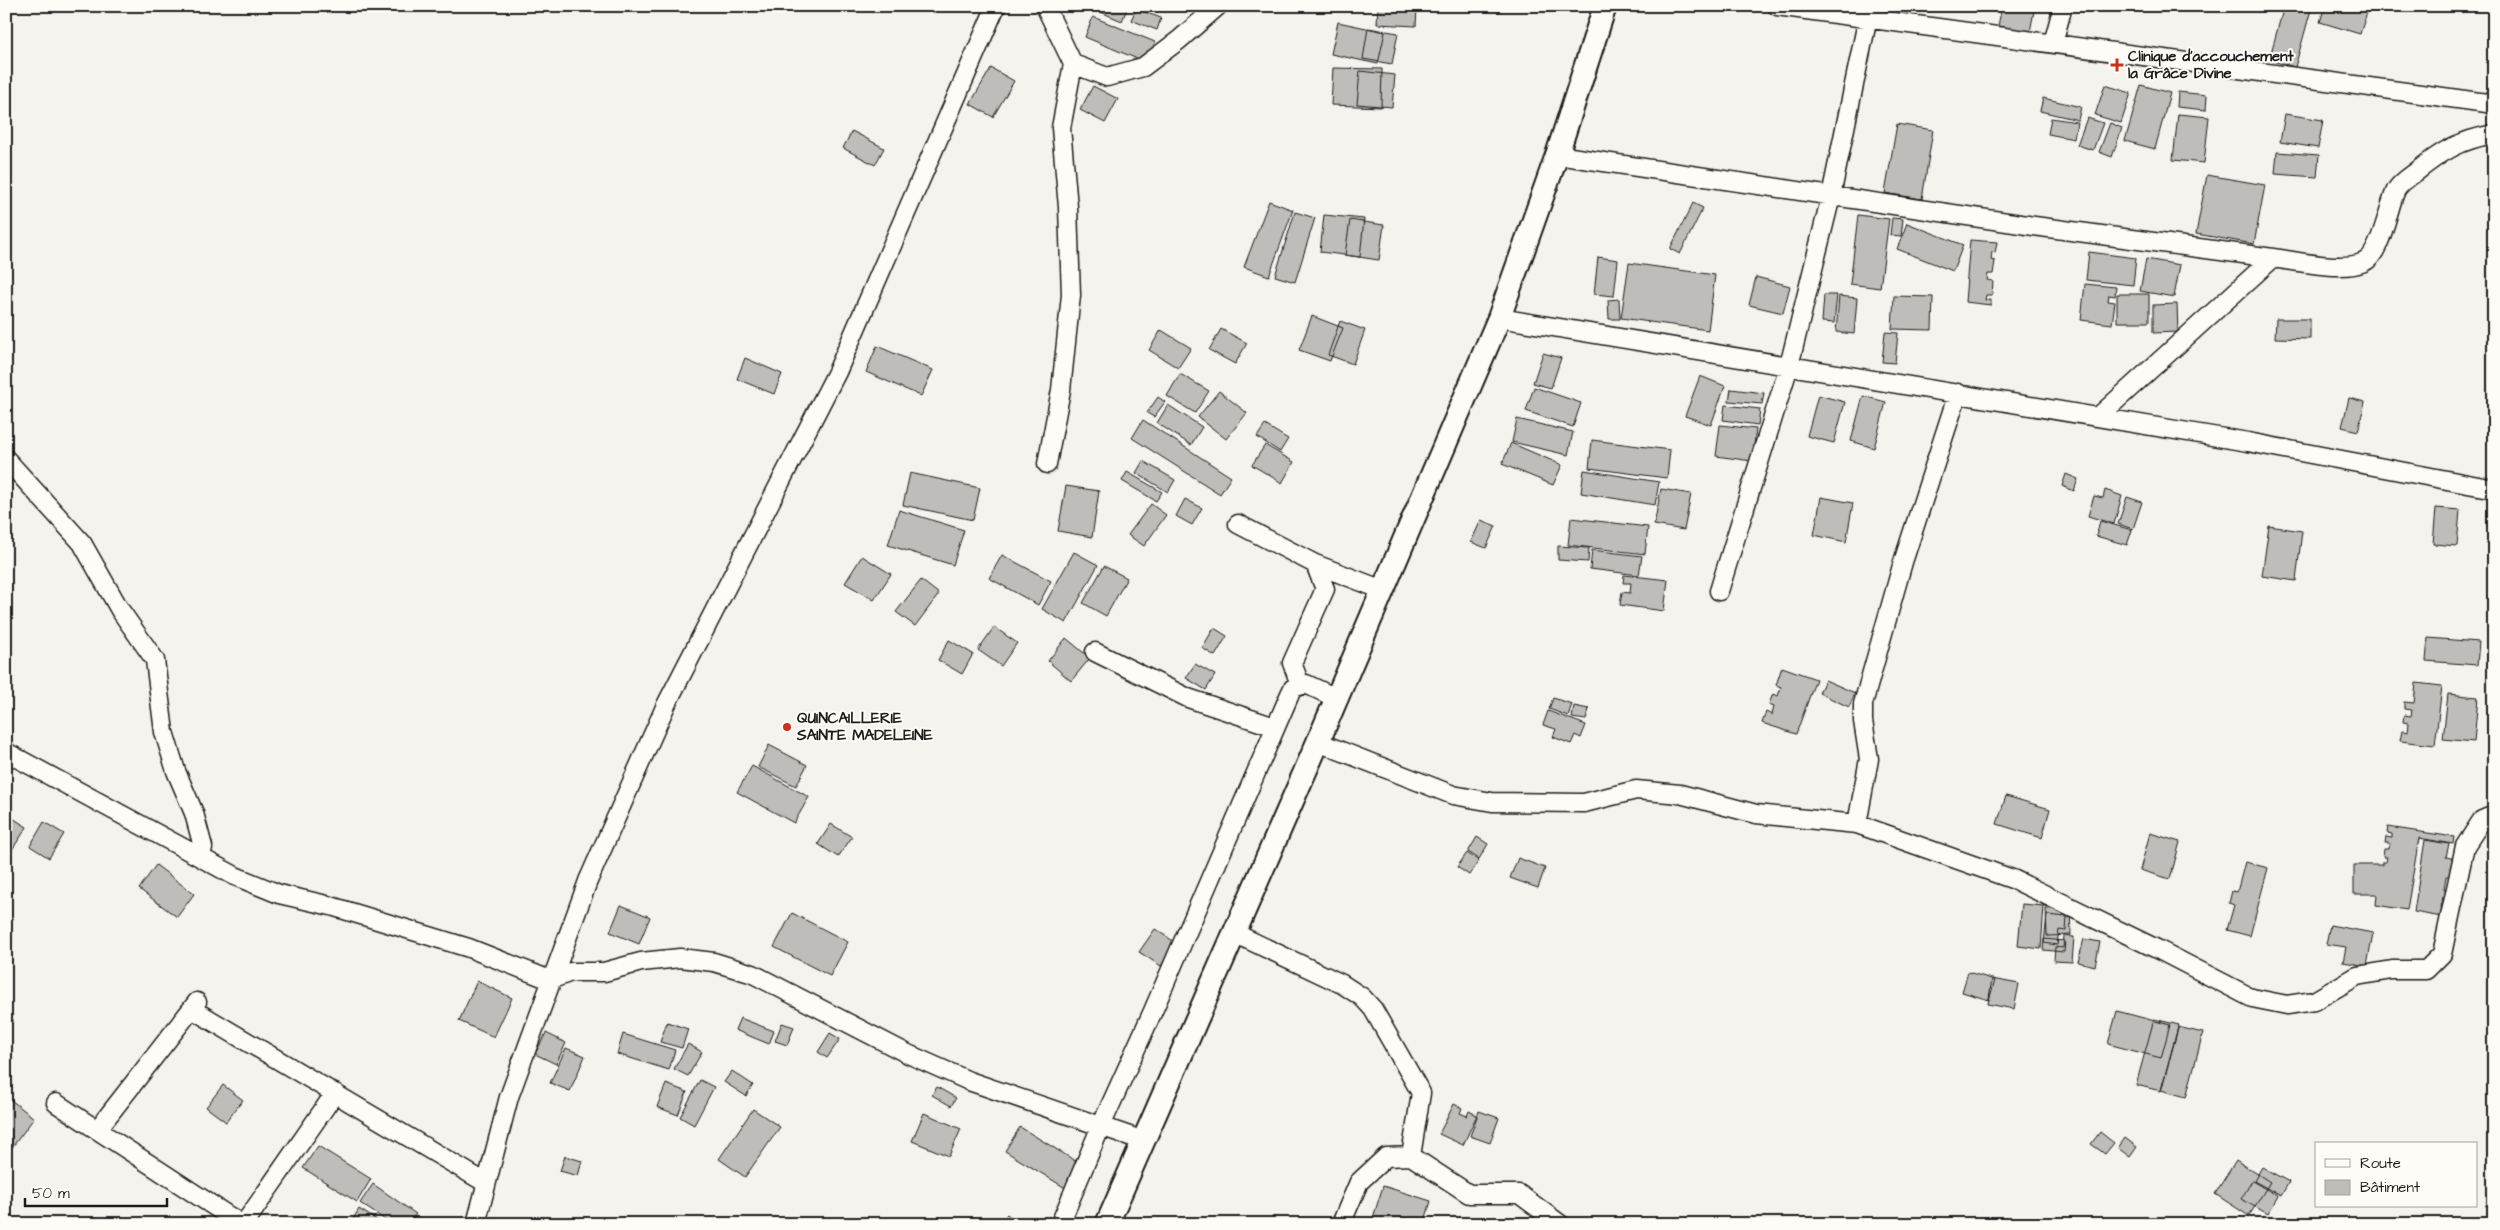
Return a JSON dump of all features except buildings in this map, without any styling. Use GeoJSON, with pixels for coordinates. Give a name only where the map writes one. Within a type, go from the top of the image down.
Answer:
{"type":"FeatureCollection","features":[{"type":"Feature","properties":{"kind":"street"},"geometry":{"type":"LineString","coordinates":[[476,1224],[509,1097],[550,980],[588,881],[666,705],[837,372],[996,6]]}},
{"type":"Feature","properties":{"kind":"street"},"geometry":{"type":"LineString","coordinates":[[1045,6],[1073,64],[1061,128],[1068,207],[1071,294],[1061,390],[1047,464]]}},
{"type":"Feature","properties":{"kind":"street"},"geometry":{"type":"LineString","coordinates":[[1073,64],[1107,77],[1143,67],[1218,6]]}},
{"type":"Feature","properties":{"kind":"street"},"geometry":{"type":"LineString","coordinates":[[1106,1224],[1318,742],[1499,318],[1557,155],[1605,6]]}},
{"type":"Feature","properties":{"kind":"street"},"geometry":{"type":"LineString","coordinates":[[1777,6],[2494,104]]}},
{"type":"Feature","properties":{"kind":"street"},"geometry":{"type":"LineString","coordinates":[[2053,43],[2063,6]]}},
{"type":"Feature","properties":{"kind":"street"},"geometry":{"type":"LineString","coordinates":[[1719,591],[1790,366],[1831,196],[1868,17]]}},
{"type":"Feature","properties":{"kind":"street"},"geometry":{"type":"LineString","coordinates":[[1557,155],[2034,226],[2329,265],[2357,265],[2367,261],[2375,252],[2397,188],[2445,149],[2472,138],[2494,134]]}},
{"type":"Feature","properties":{"kind":"street"},"geometry":{"type":"LineString","coordinates":[[2098,417],[2273,258]]}},
{"type":"Feature","properties":{"kind":"street"},"geometry":{"type":"LineString","coordinates":[[1499,318],[2248,442],[2494,489]]}},
{"type":"Feature","properties":{"kind":"street"},"geometry":{"type":"LineString","coordinates":[[1857,824],[1869,759],[1862,722],[1863,704],[1903,562],[1958,394]]}},
{"type":"Feature","properties":{"kind":"street"},"geometry":{"type":"LineString","coordinates":[[6,459],[82,544],[120,610],[156,660],[164,732],[176,771],[194,813],[203,847],[201,857]]}},
{"type":"Feature","properties":{"kind":"street"},"geometry":{"type":"LineString","coordinates":[[1238,524],[1315,564],[1382,590]]}},
{"type":"Feature","properties":{"kind":"street"},"geometry":{"type":"LineString","coordinates":[[1300,684],[1292,663],[1325,590],[1315,564]]}},
{"type":"Feature","properties":{"kind":"street"},"geometry":{"type":"LineString","coordinates":[[1095,652],[1188,698],[1275,726]]}},
{"type":"Feature","properties":{"kind":"street"},"geometry":{"type":"LineString","coordinates":[[1060,1224],[1101,1126],[1154,1011],[1275,726],[1294,688],[1300,684],[1306,684],[1336,698]]}},
{"type":"Feature","properties":{"kind":"street"},"geometry":{"type":"LineString","coordinates":[[1318,742],[1453,795],[1492,802],[1584,803],[1636,790],[1680,794],[1756,814],[1857,824],[2015,880],[2162,951],[2252,998],[2287,1005],[2314,1001],[2357,976],[2392,970],[2426,970],[2442,954],[2465,846],[2482,820],[2494,815]]}},
{"type":"Feature","properties":{"kind":"street"},"geometry":{"type":"LineString","coordinates":[[6,752],[235,876],[280,894],[331,906],[469,948],[550,980],[571,972],[604,972],[641,962],[680,958],[714,962],[753,974],[908,1054],[969,1081],[1144,1141]]}},
{"type":"Feature","properties":{"kind":"street"},"geometry":{"type":"LineString","coordinates":[[1234,933],[1317,970],[1362,997],[1373,1009],[1421,1093],[1411,1156]]}},
{"type":"Feature","properties":{"kind":"street"},"geometry":{"type":"LineString","coordinates":[[97,1130],[194,1005],[335,1093],[486,1182]]}},
{"type":"Feature","properties":{"kind":"street"},"geometry":{"type":"LineString","coordinates":[[56,1103],[243,1224],[335,1093]]}},
{"type":"Feature","properties":{"kind":"street"},"geometry":{"type":"LineString","coordinates":[[1341,1224],[1359,1182],[1386,1157],[1411,1156],[1469,1194],[1519,1194],[1560,1224]]}},
{"type":"Feature","properties":{"kind":"place","name":"Clinique d’accouchement la Grâce Divine"},"geometry":{"type":"Point","coordinates":[2117,65]}},
{"type":"Feature","properties":{"kind":"place","name":"QUINCAILLERIE SAINTE MADELEINE"},"geometry":{"type":"Point","coordinates":[787,727]}}]}
